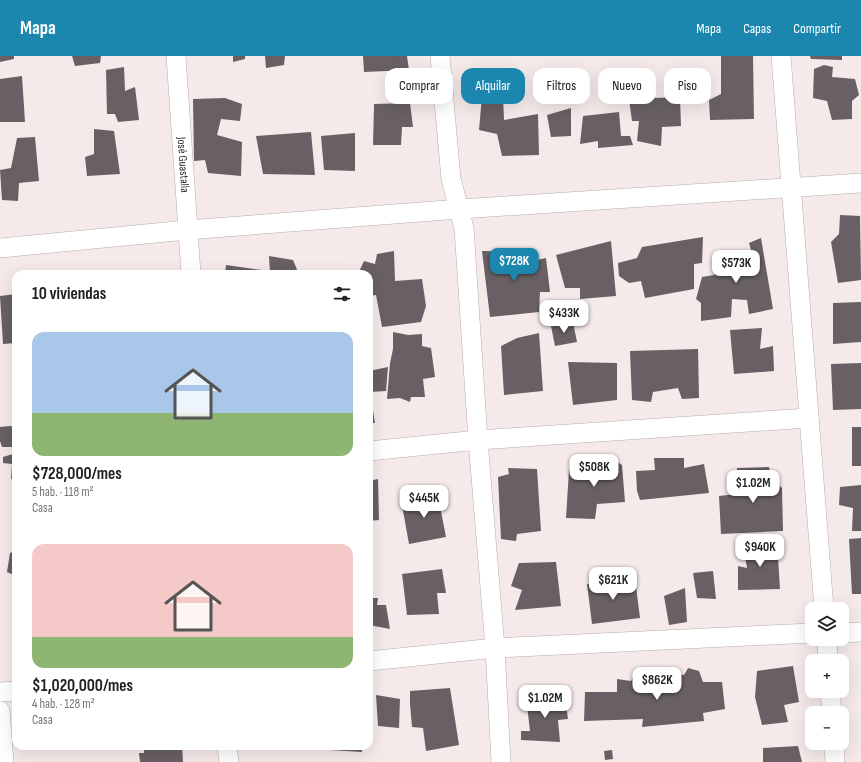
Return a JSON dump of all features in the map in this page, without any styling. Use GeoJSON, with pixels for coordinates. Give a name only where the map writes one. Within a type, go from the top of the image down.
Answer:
{"type":"FeatureCollection","features":[{"type":"Feature","properties":{"kind":"street","name":"José Guastalla"},"geometry":{"type":"LineString","coordinates":[[176,56],[191,270]]}},
{"type":"Feature","properties":{"kind":"street"},"geometry":{"type":"LineString","coordinates":[[440,56],[451,178],[464,228],[502,762]]}},
{"type":"Feature","properties":{"kind":"street"},"geometry":{"type":"LineString","coordinates":[[781,56],[823,602]]}},
{"type":"Feature","properties":{"kind":"street"},"geometry":{"type":"LineString","coordinates":[[0,248],[187,230],[460,209],[861,183]]}},
{"type":"Feature","properties":{"kind":"street"},"geometry":{"type":"LineString","coordinates":[[373,451],[478,440],[809,418]]}},
{"type":"Feature","properties":{"kind":"street"},"geometry":{"type":"LineString","coordinates":[[849,633],[861,632]]}},
{"type":"Feature","properties":{"kind":"street"},"geometry":{"type":"LineString","coordinates":[[373,661],[495,648],[805,633]]}},
{"type":"Feature","properties":{"kind":"street"},"geometry":{"type":"LineString","coordinates":[[0,692],[12,691]]}},
{"type":"Feature","properties":{"kind":"street"},"geometry":{"type":"LineString","coordinates":[[0,711],[4,762]]}},
{"type":"Feature","properties":{"kind":"street"},"geometry":{"type":"LineString","coordinates":[[227,750],[228,762]]}},
{"type":"Feature","properties":{"kind":"street"},"geometry":{"type":"LineString","coordinates":[[835,750],[836,762]]}},
{"type":"Feature","properties":{"kind":"building"},"geometry":{"type":"Polygon","coordinates":[[[0,56],[14,56],[14,59],[0,62],[0,56]]]}},
{"type":"Feature","properties":{"kind":"building"},"geometry":{"type":"Polygon","coordinates":[[[72,56],[101,56],[100,63],[75,66],[72,56]]]}},
{"type":"Feature","properties":{"kind":"building"},"geometry":{"type":"Polygon","coordinates":[[[233,56],[245,56],[245,59],[233,62],[233,56]]]}},
{"type":"Feature","properties":{"kind":"building"},"geometry":{"type":"Polygon","coordinates":[[[265,56],[285,56],[284,65],[266,68],[265,56]]]}},
{"type":"Feature","properties":{"kind":"building"},"geometry":{"type":"Polygon","coordinates":[[[363,56],[407,56],[409,68],[385,68],[385,71],[364,72],[363,56]]]}},
{"type":"Feature","properties":{"kind":"building"},"geometry":{"type":"Polygon","coordinates":[[[721,56],[753,56],[754,119],[710,120],[709,104],[711,104],[711,99],[721,94],[721,56]]]}},
{"type":"Feature","properties":{"kind":"building"},"geometry":{"type":"Polygon","coordinates":[[[810,56],[842,56],[842,60],[811,59],[810,56]]]}},
{"type":"Feature","properties":{"kind":"building"},"geometry":{"type":"Polygon","coordinates":[[[824,65],[833,67],[832,77],[855,79],[859,95],[852,101],[852,119],[832,120],[827,101],[813,98],[814,69],[824,65]]]}},
{"type":"Feature","properties":{"kind":"building"},"geometry":{"type":"Polygon","coordinates":[[[124,67],[125,91],[135,87],[139,120],[118,122],[115,114],[107,114],[106,70],[124,67]]]}},
{"type":"Feature","properties":{"kind":"building"},"geometry":{"type":"Polygon","coordinates":[[[22,76],[25,122],[0,122],[0,79],[22,76]]]}},
{"type":"Feature","properties":{"kind":"building"},"geometry":{"type":"Polygon","coordinates":[[[225,98],[242,104],[240,121],[221,119],[217,135],[242,142],[241,176],[208,173],[205,160],[194,161],[193,99],[225,98]]]}},
{"type":"Feature","properties":{"kind":"building"},"geometry":{"type":"Polygon","coordinates":[[[656,98],[664,98],[664,104],[680,104],[681,126],[662,127],[661,146],[637,141],[639,121],[632,121],[630,104],[656,104],[656,98]]]}},
{"type":"Feature","properties":{"kind":"building"},"geometry":{"type":"Polygon","coordinates":[[[374,104],[410,104],[413,127],[402,127],[401,145],[373,145],[374,104]]]}},
{"type":"Feature","properties":{"kind":"building"},"geometry":{"type":"Polygon","coordinates":[[[481,104],[503,104],[504,120],[538,114],[539,155],[502,156],[497,134],[479,130],[481,104]]]}},
{"type":"Feature","properties":{"kind":"building"},"geometry":{"type":"Polygon","coordinates":[[[571,108],[571,136],[551,137],[547,115],[571,108]]]}},
{"type":"Feature","properties":{"kind":"building"},"geometry":{"type":"Polygon","coordinates":[[[619,112],[621,136],[630,136],[633,145],[598,148],[598,141],[580,144],[583,116],[619,112]]]}},
{"type":"Feature","properties":{"kind":"building"},"geometry":{"type":"Polygon","coordinates":[[[94,129],[114,131],[120,174],[87,176],[85,157],[94,154],[94,129]]]}},
{"type":"Feature","properties":{"kind":"building"},"geometry":{"type":"Polygon","coordinates":[[[311,132],[315,175],[263,174],[256,136],[311,132]]]}},
{"type":"Feature","properties":{"kind":"building"},"geometry":{"type":"Polygon","coordinates":[[[355,133],[355,171],[324,170],[321,136],[355,133]]]}},
{"type":"Feature","properties":{"kind":"building"},"geometry":{"type":"Polygon","coordinates":[[[35,137],[39,181],[19,183],[18,201],[2,200],[0,170],[11,168],[17,138],[35,137]]]}},
{"type":"Feature","properties":{"kind":"building"},"geometry":{"type":"Polygon","coordinates":[[[840,215],[860,216],[861,280],[838,283],[831,242],[839,234],[840,215]]]}},
{"type":"Feature","properties":{"kind":"building"},"geometry":{"type":"Polygon","coordinates":[[[703,237],[702,263],[694,264],[694,289],[645,298],[641,281],[629,283],[619,276],[618,263],[637,258],[642,247],[703,237]]]}},
{"type":"Feature","properties":{"kind":"building"},"geometry":{"type":"Polygon","coordinates":[[[761,238],[773,309],[749,314],[747,300],[732,299],[731,317],[701,321],[701,303],[696,299],[702,277],[714,275],[722,254],[751,250],[749,243],[761,238]]]}},
{"type":"Feature","properties":{"kind":"building"},"geometry":{"type":"Polygon","coordinates":[[[611,241],[616,296],[580,299],[580,288],[565,288],[556,255],[611,241]]]}},
{"type":"Feature","properties":{"kind":"building"},"geometry":{"type":"Polygon","coordinates":[[[394,251],[395,281],[422,279],[426,306],[421,322],[382,327],[376,295],[373,295],[373,270],[360,270],[364,261],[375,264],[377,254],[394,251]]]}},
{"type":"Feature","properties":{"kind":"building"},"geometry":{"type":"Polygon","coordinates":[[[482,251],[531,252],[537,260],[546,258],[550,292],[540,292],[539,312],[490,317],[482,251]]]}},
{"type":"Feature","properties":{"kind":"building"},"geometry":{"type":"Polygon","coordinates":[[[269,256],[293,260],[297,270],[270,270],[269,256]]]}},
{"type":"Feature","properties":{"kind":"building"},"geometry":{"type":"Polygon","coordinates":[[[226,265],[262,270],[225,270],[226,265]]]}},
{"type":"Feature","properties":{"kind":"building"},"geometry":{"type":"Polygon","coordinates":[[[12,294],[12,343],[3,344],[0,296],[12,294]]]}},
{"type":"Feature","properties":{"kind":"building"},"geometry":{"type":"Polygon","coordinates":[[[861,302],[861,342],[833,344],[833,303],[861,302]]]}},
{"type":"Feature","properties":{"kind":"building"},"geometry":{"type":"Polygon","coordinates":[[[573,322],[577,342],[555,346],[551,326],[573,322]]]}},
{"type":"Feature","properties":{"kind":"building"},"geometry":{"type":"Polygon","coordinates":[[[762,328],[760,349],[773,346],[774,371],[734,374],[730,330],[762,328]]]}},
{"type":"Feature","properties":{"kind":"building"},"geometry":{"type":"Polygon","coordinates":[[[393,332],[408,335],[422,334],[422,346],[431,348],[435,377],[423,379],[425,397],[411,397],[410,402],[400,398],[387,399],[390,363],[393,349],[393,332]]]}},
{"type":"Feature","properties":{"kind":"building"},"geometry":{"type":"Polygon","coordinates":[[[539,333],[543,391],[504,395],[501,346],[517,338],[539,333]]]}},
{"type":"Feature","properties":{"kind":"building"},"geometry":{"type":"Polygon","coordinates":[[[698,349],[699,398],[682,399],[678,388],[653,392],[651,402],[632,400],[630,351],[698,349]]]}},
{"type":"Feature","properties":{"kind":"building"},"geometry":{"type":"Polygon","coordinates":[[[568,362],[617,363],[617,400],[573,405],[568,362]]]}},
{"type":"Feature","properties":{"kind":"building"},"geometry":{"type":"Polygon","coordinates":[[[861,363],[861,409],[833,410],[831,364],[861,363]]]}},
{"type":"Feature","properties":{"kind":"building"},"geometry":{"type":"Polygon","coordinates":[[[388,367],[386,391],[373,392],[373,370],[388,367]]]}},
{"type":"Feature","properties":{"kind":"building"},"geometry":{"type":"Polygon","coordinates":[[[373,411],[375,423],[373,423],[373,411]]]}},
{"type":"Feature","properties":{"kind":"building"},"geometry":{"type":"Polygon","coordinates":[[[12,426],[12,447],[2,447],[0,441],[0,427],[12,426]]]}},
{"type":"Feature","properties":{"kind":"building"},"geometry":{"type":"Polygon","coordinates":[[[852,427],[861,427],[861,466],[852,466],[852,427]]]}},
{"type":"Feature","properties":{"kind":"building"},"geometry":{"type":"Polygon","coordinates":[[[12,454],[12,464],[3,463],[3,457],[12,454]]]}},
{"type":"Feature","properties":{"kind":"building"},"geometry":{"type":"Polygon","coordinates":[[[654,458],[684,458],[684,468],[704,464],[709,493],[640,500],[637,491],[636,471],[655,470],[654,458]]]}},
{"type":"Feature","properties":{"kind":"building"},"geometry":{"type":"Polygon","coordinates":[[[614,460],[622,465],[625,502],[597,504],[595,519],[566,518],[569,470],[595,461],[614,460]]]}},
{"type":"Feature","properties":{"kind":"building"},"geometry":{"type":"Polygon","coordinates":[[[769,467],[771,478],[782,488],[783,531],[721,534],[719,496],[737,494],[737,468],[769,467]]]}},
{"type":"Feature","properties":{"kind":"building"},"geometry":{"type":"Polygon","coordinates":[[[508,468],[537,469],[541,531],[517,534],[516,541],[501,539],[498,477],[509,474],[508,468]]]}},
{"type":"Feature","properties":{"kind":"building"},"geometry":{"type":"Polygon","coordinates":[[[378,479],[379,520],[373,521],[373,480],[378,479]]]}},
{"type":"Feature","properties":{"kind":"building"},"geometry":{"type":"Polygon","coordinates":[[[861,485],[861,531],[852,531],[853,508],[839,505],[840,487],[861,485]]]}},
{"type":"Feature","properties":{"kind":"building"},"geometry":{"type":"Polygon","coordinates":[[[437,491],[446,537],[409,544],[402,505],[437,491]]]}},
{"type":"Feature","properties":{"kind":"building"},"geometry":{"type":"Polygon","coordinates":[[[861,538],[861,594],[852,594],[849,539],[861,538]]]}},
{"type":"Feature","properties":{"kind":"building"},"geometry":{"type":"Polygon","coordinates":[[[777,542],[780,589],[738,590],[738,566],[747,568],[743,545],[777,542]]]}},
{"type":"Feature","properties":{"kind":"building"},"geometry":{"type":"Polygon","coordinates":[[[12,552],[12,574],[7,572],[10,553],[12,552]]]}},
{"type":"Feature","properties":{"kind":"building"},"geometry":{"type":"Polygon","coordinates":[[[556,562],[561,606],[515,610],[522,590],[511,586],[519,563],[556,562]]]}},
{"type":"Feature","properties":{"kind":"building"},"geometry":{"type":"Polygon","coordinates":[[[442,569],[446,593],[437,593],[439,614],[407,615],[402,574],[442,569]]]}},
{"type":"Feature","properties":{"kind":"building"},"geometry":{"type":"Polygon","coordinates":[[[713,571],[716,599],[697,598],[693,573],[713,571]]]}},
{"type":"Feature","properties":{"kind":"building"},"geometry":{"type":"Polygon","coordinates":[[[635,579],[640,618],[592,624],[587,584],[635,579]]]}},
{"type":"Feature","properties":{"kind":"building"},"geometry":{"type":"Polygon","coordinates":[[[685,588],[687,622],[669,625],[664,596],[685,588]]]}},
{"type":"Feature","properties":{"kind":"building"},"geometry":{"type":"Polygon","coordinates":[[[373,598],[378,598],[377,605],[386,605],[390,629],[373,626],[373,598]]]}},
{"type":"Feature","properties":{"kind":"building"},"geometry":{"type":"Polygon","coordinates":[[[793,666],[799,702],[784,705],[788,722],[762,725],[755,697],[757,671],[793,666]]]}},
{"type":"Feature","properties":{"kind":"building"},"geometry":{"type":"Polygon","coordinates":[[[688,668],[699,671],[703,682],[722,682],[725,709],[703,713],[704,721],[642,727],[643,719],[584,721],[585,692],[617,692],[617,679],[631,681],[634,676],[639,676],[639,686],[647,687],[650,682],[667,682],[673,673],[684,675],[688,668]]]}},
{"type":"Feature","properties":{"kind":"building"},"geometry":{"type":"Polygon","coordinates":[[[450,688],[459,745],[426,751],[423,728],[412,727],[410,691],[450,688]]]}},
{"type":"Feature","properties":{"kind":"building"},"geometry":{"type":"Polygon","coordinates":[[[376,695],[400,699],[399,728],[378,726],[376,695]]]}},
{"type":"Feature","properties":{"kind":"building"},"geometry":{"type":"Polygon","coordinates":[[[526,697],[565,698],[568,719],[558,720],[560,742],[521,740],[521,731],[530,731],[526,697]]]}},
{"type":"Feature","properties":{"kind":"building"},"geometry":{"type":"Polygon","coordinates":[[[798,746],[802,762],[763,762],[763,748],[798,746]]]}},
{"type":"Feature","properties":{"kind":"building"},"geometry":{"type":"Polygon","coordinates":[[[144,750],[182,750],[183,762],[140,762],[139,753],[144,753],[144,750]]]}},
{"type":"Feature","properties":{"kind":"building"},"geometry":{"type":"Polygon","coordinates":[[[329,750],[362,750],[362,752],[329,750]]]}},
{"type":"Feature","properties":{"kind":"building"},"geometry":{"type":"Polygon","coordinates":[[[612,750],[613,759],[605,760],[604,751],[612,750]]]}}]}
